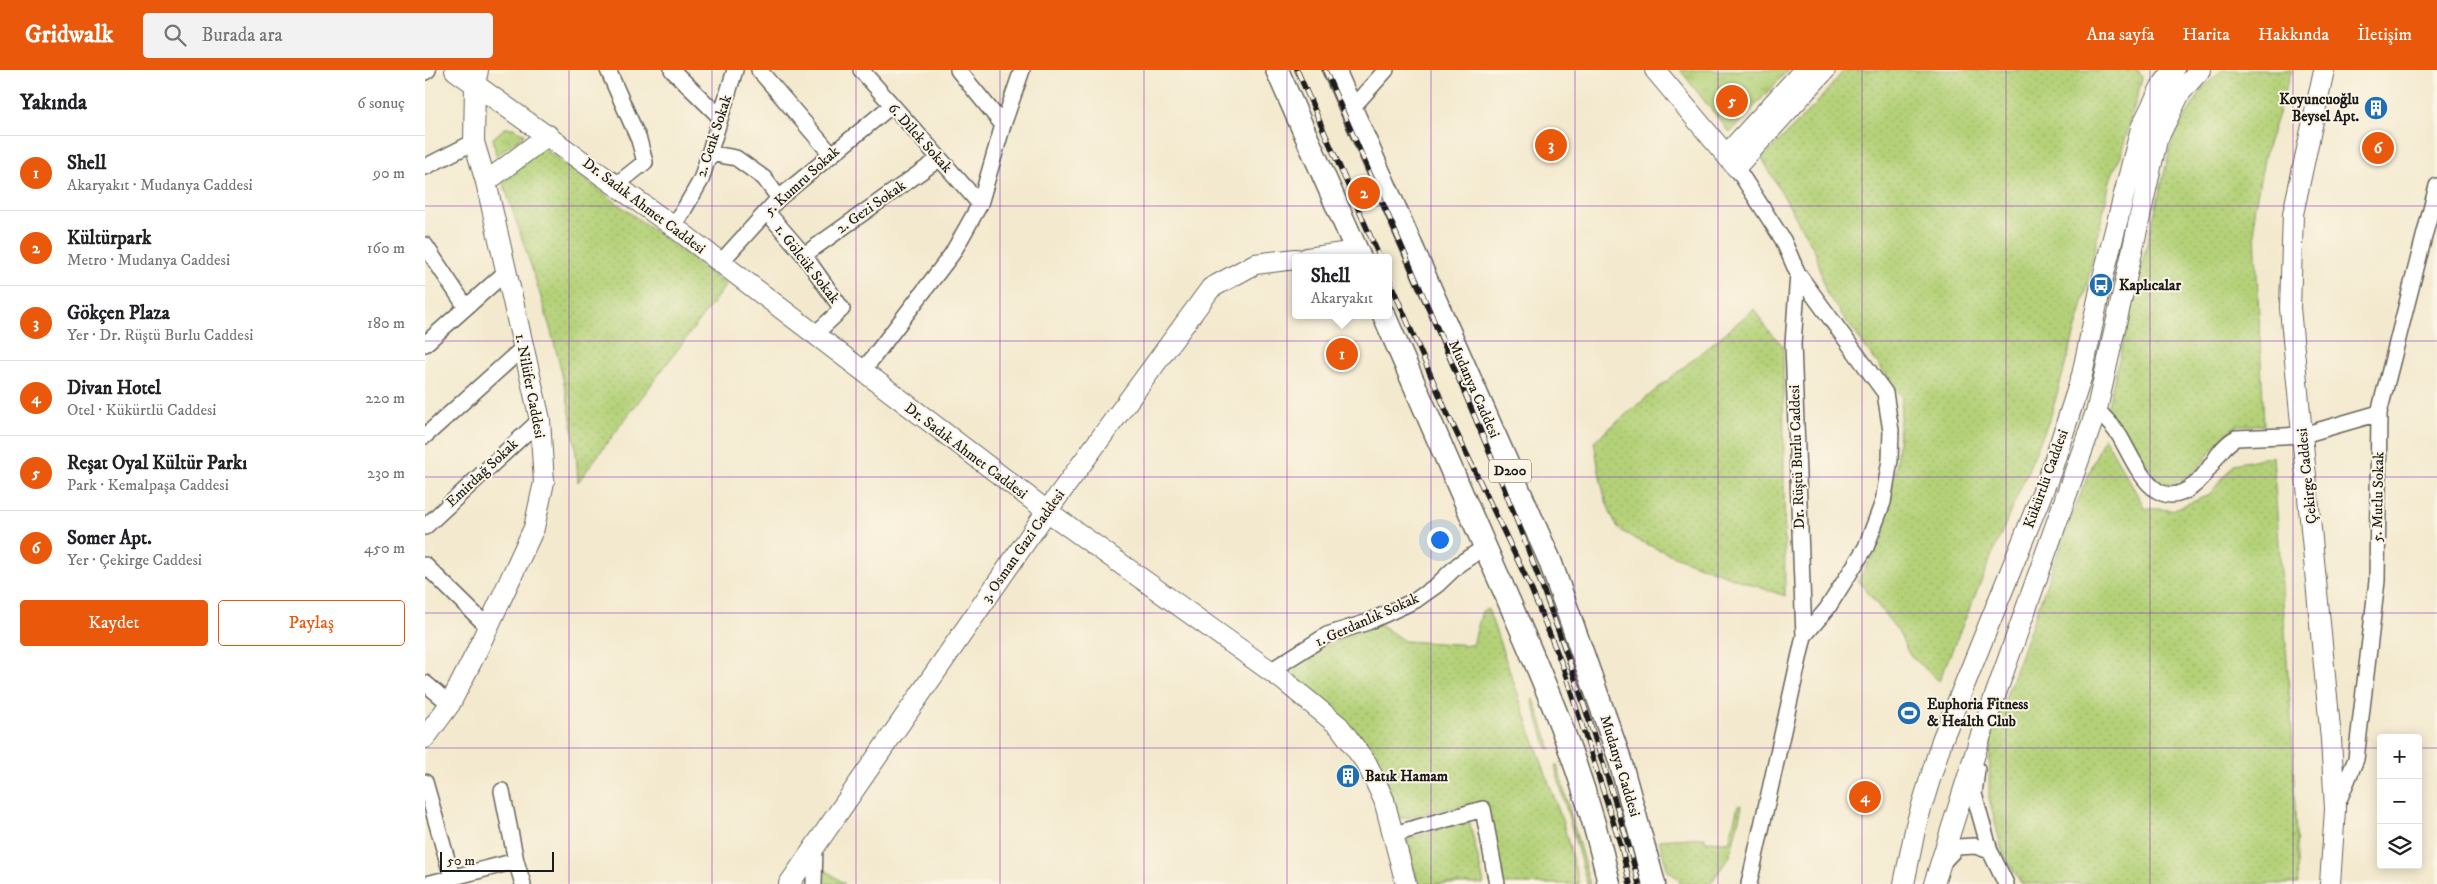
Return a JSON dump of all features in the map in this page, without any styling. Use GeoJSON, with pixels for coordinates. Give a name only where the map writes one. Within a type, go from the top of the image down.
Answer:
{"type":"FeatureCollection","features":[{"type":"Feature","properties":{"kind":"highway"},"geometry":{"type":"LineString","coordinates":[[1277,70],[1359,254]]}},
{"type":"Feature","properties":{"kind":"highway","name":"Mudanya Caddesi"},"geometry":{"type":"LineString","coordinates":[[1334,70],[1550,561],[1619,757],[1654,884]]}},
{"type":"Feature","properties":{"kind":"highway"},"geometry":{"type":"LineString","coordinates":[[1386,319],[1544,680],[1576,765],[1601,846],[1609,884]]}},
{"type":"Feature","properties":{"kind":"main road","name":"Dr. Sadık Ahmet Caddesi"},"geometry":{"type":"LineString","coordinates":[[455,70],[477,78],[547,134],[674,227],[862,372],[1047,511],[1270,671],[1339,726],[1367,764],[1384,800],[1407,884]]}},
{"type":"Feature","properties":{"kind":"main road","name":"Dr. Rüştü Burlu Caddesi"},"geometry":{"type":"LineString","coordinates":[[1655,70],[1731,161]]}},
{"type":"Feature","properties":{"kind":"main road"},"geometry":{"type":"LineString","coordinates":[[1731,161],[1804,70]]}},
{"type":"Feature","properties":{"kind":"main road"},"geometry":{"type":"LineString","coordinates":[[1731,161],[1825,70]]}},
{"type":"Feature","properties":{"kind":"main road","name":"Kükürtlü Caddesi"},"geometry":{"type":"LineString","coordinates":[[1904,884],[1916,825],[1942,740],[2051,471],[2082,375],[2101,285],[2141,128],[2158,78],[2174,70]]}},
{"type":"Feature","properties":{"kind":"main road","name":"Kükürtlü Caddesi"},"geometry":{"type":"LineString","coordinates":[[1934,884],[1980,738],[2097,409],[2157,140],[2167,116],[2180,93],[2201,70]]}},
{"type":"Feature","properties":{"kind":"main road","name":"Çekirge Caddesi"},"geometry":{"type":"LineString","coordinates":[[2324,70],[2293,214],[2290,255],[2290,308],[2294,436],[2331,739],[2335,809],[2330,884]]}},
{"type":"Feature","properties":{"kind":"main road","name":"1. Nilüfer Caddesi"},"geometry":{"type":"LineString","coordinates":[[425,738],[450,704],[534,528],[544,482],[540,420],[507,271],[475,142],[477,78]]}},
{"type":"Feature","properties":{"kind":"main road"},"geometry":{"type":"LineString","coordinates":[[2158,78],[2167,116]]}},
{"type":"Feature","properties":{"kind":"main road"},"geometry":{"type":"LineString","coordinates":[[486,182],[547,134]]}},
{"type":"Feature","properties":{"kind":"main road","name":"3. Osman Gazi Caddesi"},"geometry":{"type":"LineString","coordinates":[[789,884],[1047,511],[1211,288],[1255,264],[1292,259]]}},
{"type":"Feature","properties":{"kind":"street"},"geometry":{"type":"LineString","coordinates":[[608,70],[639,140],[645,162],[616,186]]}},
{"type":"Feature","properties":{"kind":"street"},"geometry":{"type":"LineString","coordinates":[[672,70],[720,116]]}},
{"type":"Feature","properties":{"kind":"street","name":"2. Cenk Sokak"},"geometry":{"type":"LineString","coordinates":[[674,227],[701,180],[735,70]]}},
{"type":"Feature","properties":{"kind":"street"},"geometry":{"type":"LineString","coordinates":[[759,70],[831,154]]}},
{"type":"Feature","properties":{"kind":"street","name":"6. Dilek Sokak"},"geometry":{"type":"LineString","coordinates":[[861,70],[980,204]]}},
{"type":"Feature","properties":{"kind":"street"},"geometry":{"type":"LineString","coordinates":[[958,70],[1003,125]]}},
{"type":"Feature","properties":{"kind":"street"},"geometry":{"type":"LineString","coordinates":[[862,372],[952,254],[980,204],[1003,125],[1023,70]]}},
{"type":"Feature","properties":{"kind":"street"},"geometry":{"type":"LineString","coordinates":[[1351,109],[1386,70]]}},
{"type":"Feature","properties":{"kind":"street","name":"5. Kumru Sokak"},"geometry":{"type":"LineString","coordinates":[[720,263],[779,198],[891,106]]}},
{"type":"Feature","properties":{"kind":"street"},"geometry":{"type":"LineString","coordinates":[[425,167],[475,142]]}},
{"type":"Feature","properties":{"kind":"street"},"geometry":{"type":"LineString","coordinates":[[709,153],[736,158],[764,178],[779,198]]}},
{"type":"Feature","properties":{"kind":"street","name":"2. Gezi Sokak"},"geometry":{"type":"LineString","coordinates":[[804,255],[939,159]]}},
{"type":"Feature","properties":{"kind":"street","name":"Dr. Rüştü Burlu Caddesi"},"geometry":{"type":"LineString","coordinates":[[1731,161],[1783,240],[1798,274],[1793,344],[1804,636],[1749,884]]}},
{"type":"Feature","properties":{"kind":"street","name":"5. Mutlu Sokak"},"geometry":{"type":"LineString","coordinates":[[2335,809],[2356,759],[2377,580],[2379,413],[2437,186]]}},
{"type":"Feature","properties":{"kind":"street","name":"1. Gölcük Sokak"},"geometry":{"type":"LineString","coordinates":[[767,212],[804,255],[842,309],[814,335]]}},
{"type":"Feature","properties":{"kind":"street"},"geometry":{"type":"LineString","coordinates":[[425,245],[466,307]]}},
{"type":"Feature","properties":{"kind":"street"},"geometry":{"type":"LineString","coordinates":[[428,337],[507,271]]}},
{"type":"Feature","properties":{"kind":"street"},"geometry":{"type":"LineString","coordinates":[[1798,274],[1885,393],[1891,431],[1890,460],[1883,502],[1866,547],[1827,609],[1804,636]]}},
{"type":"Feature","properties":{"kind":"street"},"geometry":{"type":"LineString","coordinates":[[425,436],[524,347]]}},
{"type":"Feature","properties":{"kind":"street"},"geometry":{"type":"LineString","coordinates":[[2097,409],[2118,433],[2150,485],[2164,495],[2179,494],[2194,486],[2226,443],[2236,438],[2294,436],[2379,413]]}},
{"type":"Feature","properties":{"kind":"street","name":"Emirdağ Sokak"},"geometry":{"type":"LineString","coordinates":[[425,527],[540,420]]}},
{"type":"Feature","properties":{"kind":"street","name":"1. Gerdanlık Sokak"},"geometry":{"type":"LineString","coordinates":[[1270,671],[1327,635],[1368,622],[1416,600],[1437,585],[1459,564],[1485,547]]}},
{"type":"Feature","properties":{"kind":"street"},"geometry":{"type":"LineString","coordinates":[[425,566],[487,626]]}},
{"type":"Feature","properties":{"kind":"street"},"geometry":{"type":"LineString","coordinates":[[425,683],[450,704]]}},
{"type":"Feature","properties":{"kind":"street"},"geometry":{"type":"LineString","coordinates":[[1980,738],[1974,794],[1990,851],[2006,884]]}},
{"type":"Feature","properties":{"kind":"street"},"geometry":{"type":"LineString","coordinates":[[425,782],[453,877]]}},
{"type":"Feature","properties":{"kind":"street"},"geometry":{"type":"LineString","coordinates":[[502,791],[516,861],[523,884]]}},
{"type":"Feature","properties":{"kind":"street"},"geometry":{"type":"LineString","coordinates":[[1394,834],[1483,809],[1497,884]]}},
{"type":"Feature","properties":{"kind":"street"},"geometry":{"type":"LineString","coordinates":[[814,884],[815,844]]}},
{"type":"Feature","properties":{"kind":"street"},"geometry":{"type":"LineString","coordinates":[[1942,863],[1957,847],[1975,846],[1990,851]]}},
{"type":"Feature","properties":{"kind":"street"},"geometry":{"type":"LineString","coordinates":[[427,884],[516,861]]}},
{"type":"Feature","properties":{"kind":"green space"},"geometry":{"type":"Polygon","coordinates":[[[1680,70],[1788,70],[1730,133],[1680,70]]]}},
{"type":"Feature","properties":{"kind":"green space"},"geometry":{"type":"Polygon","coordinates":[[[1844,70],[2138,70],[2142,78],[2121,155],[2111,177],[2081,311],[2050,418],[1939,681],[1909,654],[1898,631],[1858,580],[1882,540],[1896,466],[1902,397],[1826,293],[1816,253],[1762,158],[1817,103],[1844,70]]]}},
{"type":"Feature","properties":{"kind":"green space"},"geometry":{"type":"Polygon","coordinates":[[[2222,70],[2292,70],[2265,154],[2254,211],[2264,425],[2237,425],[2219,441],[2190,476],[2184,480],[2164,485],[2152,474],[2133,440],[2107,409],[2173,137],[2203,88],[2222,70]]]}},
{"type":"Feature","properties":{"kind":"green space"},"geometry":{"type":"Polygon","coordinates":[[[505,128],[513,128],[525,134],[496,156],[493,138],[505,128]]]}},
{"type":"Feature","properties":{"kind":"green space"},"geometry":{"type":"Polygon","coordinates":[[[541,146],[726,285],[578,482],[575,445],[561,369],[551,330],[503,182],[541,146]]]}},
{"type":"Feature","properties":{"kind":"green space"},"geometry":{"type":"Polygon","coordinates":[[[1754,309],[1766,328],[1783,345],[1785,596],[1695,564],[1626,534],[1617,526],[1608,506],[1594,441],[1754,309]]]}},
{"type":"Feature","properties":{"kind":"green space"},"geometry":{"type":"Polygon","coordinates":[[[2104,437],[2145,508],[2172,510],[2209,495],[2234,464],[2273,456],[2292,733],[2298,884],[2022,884],[2003,854],[1989,798],[1990,740],[2068,525],[2104,437]]]}},
{"type":"Feature","properties":{"kind":"green space"},"geometry":{"type":"Polygon","coordinates":[[[1488,609],[1563,823],[1579,884],[1500,884],[1489,822],[1465,807],[1448,808],[1401,819],[1384,777],[1365,748],[1284,676],[1288,667],[1295,660],[1360,631],[1381,625],[1404,641],[1473,645],[1482,611],[1488,609]]]}},
{"type":"Feature","properties":{"kind":"green space"},"geometry":{"type":"Polygon","coordinates":[[[1534,699],[1551,749],[1547,748],[1532,700],[1534,699]]]}},
{"type":"Feature","properties":{"kind":"green space"},"geometry":{"type":"Polygon","coordinates":[[[1557,764],[1590,884],[1587,884],[1555,767],[1557,764]]]}},
{"type":"Feature","properties":{"kind":"green space"},"geometry":{"type":"Polygon","coordinates":[[[1738,805],[1742,806],[1730,856],[1710,884],[1680,884],[1679,879],[1668,871],[1659,840],[1705,837],[1705,841],[1729,842],[1738,805]]]}},
{"type":"Feature","properties":{"kind":"green space"},"geometry":{"type":"Polygon","coordinates":[[[1469,820],[1484,884],[1418,884],[1407,839],[1469,820]]]}},
{"type":"Feature","properties":{"kind":"green space"},"geometry":{"type":"Polygon","coordinates":[[[816,863],[845,884],[818,884],[816,863]]]}},
{"type":"Feature","properties":{"kind":"railway"},"geometry":{"type":"LineString","coordinates":[[1297,70],[1378,254]]}},
{"type":"Feature","properties":{"kind":"railway"},"geometry":{"type":"LineString","coordinates":[[1325,70],[1470,404],[1537,573],[1597,745],[1639,884]]}},
{"type":"Feature","properties":{"kind":"railway"},"geometry":{"type":"LineString","coordinates":[[1392,286],[1448,415],[1530,586],[1563,667],[1621,846],[1630,884]]}},
{"type":"Feature","properties":{"kind":"place","name":"Reşat Oyal Kültür Parkı"},"geometry":{"type":"Point","coordinates":[1732,101]}},
{"type":"Feature","properties":{"kind":"place","name":"Koyuncuoğlu Beysel Apt."},"geometry":{"type":"Point","coordinates":[2376,108]}},
{"type":"Feature","properties":{"kind":"place","name":"Gökçen Plaza"},"geometry":{"type":"Point","coordinates":[1551,145]}},
{"type":"Feature","properties":{"kind":"place","name":"Somer Apt."},"geometry":{"type":"Point","coordinates":[2378,148]}},
{"type":"Feature","properties":{"kind":"place","name":"Kültürpark"},"geometry":{"type":"Point","coordinates":[1364,193]}},
{"type":"Feature","properties":{"kind":"place","name":"Kaplıcalar"},"geometry":{"type":"Point","coordinates":[2101,285]}},
{"type":"Feature","properties":{"kind":"place","name":"Shell"},"geometry":{"type":"Point","coordinates":[1342,354]}},
{"type":"Feature","properties":{"kind":"place","name":"Euphoria Fitness & Health Club"},"geometry":{"type":"Point","coordinates":[1909,713]}},
{"type":"Feature","properties":{"kind":"place","name":"Batık Hamam"},"geometry":{"type":"Point","coordinates":[1348,776]}},
{"type":"Feature","properties":{"kind":"place","name":"Divan Hotel"},"geometry":{"type":"Point","coordinates":[1865,797]}}]}
